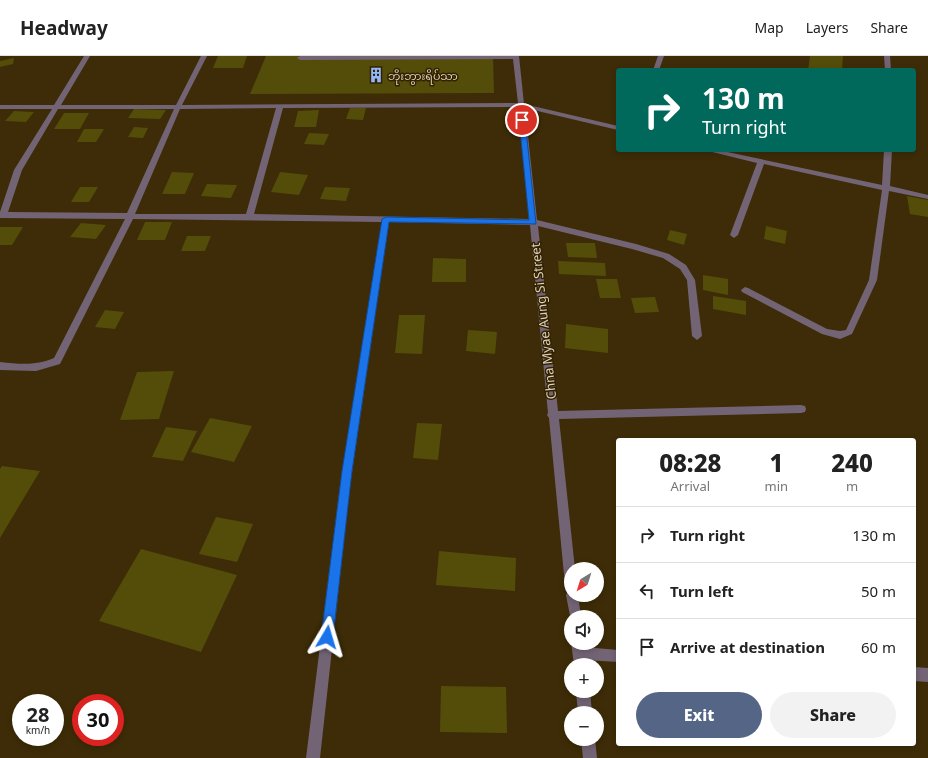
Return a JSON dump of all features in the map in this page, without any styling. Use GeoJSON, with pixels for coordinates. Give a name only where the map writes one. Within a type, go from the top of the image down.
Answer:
{"type":"FeatureCollection","features":[{"type":"Feature","properties":{"kind":"street"},"geometry":{"type":"LineString","coordinates":[[87,56],[18,170],[2,215],[249,217],[533,222],[633,246],[666,256],[683,267],[690,280],[697,336]]}},
{"type":"Feature","properties":{"kind":"street"},"geometry":{"type":"LineString","coordinates":[[0,366],[30,369],[45,367],[57,362],[130,216],[178,107],[204,56]]}},
{"type":"Feature","properties":{"kind":"street"},"geometry":{"type":"LineString","coordinates":[[300,58],[516,56]]}},
{"type":"Feature","properties":{"kind":"street","name":"Chna Myae Aung Si Street"},"geometry":{"type":"LineString","coordinates":[[516,56],[568,562]]}},
{"type":"Feature","properties":{"kind":"street"},"geometry":{"type":"LineString","coordinates":[[657,68],[660,56]]}},
{"type":"Feature","properties":{"kind":"street"},"geometry":{"type":"LineString","coordinates":[[887,56],[888,68]]}},
{"type":"Feature","properties":{"kind":"street"},"geometry":{"type":"LineString","coordinates":[[0,107],[521,105],[616,128]]}},
{"type":"Feature","properties":{"kind":"street"},"geometry":{"type":"LineString","coordinates":[[249,217],[280,107]]}},
{"type":"Feature","properties":{"kind":"street"},"geometry":{"type":"LineString","coordinates":[[718,152],[928,197]]}},
{"type":"Feature","properties":{"kind":"street"},"geometry":{"type":"LineString","coordinates":[[745,290],[825,332],[840,335],[849,332],[873,280],[886,188],[888,152]]}},
{"type":"Feature","properties":{"kind":"street"},"geometry":{"type":"LineString","coordinates":[[734,235],[761,161]]}},
{"type":"Feature","properties":{"kind":"street"},"geometry":{"type":"LineString","coordinates":[[313,758],[346,478],[386,219]]}},
{"type":"Feature","properties":{"kind":"street"},"geometry":{"type":"LineString","coordinates":[[552,415],[802,409]]}},
{"type":"Feature","properties":{"kind":"street"},"geometry":{"type":"LineString","coordinates":[[579,654],[616,656]]}},
{"type":"Feature","properties":{"kind":"street"},"geometry":{"type":"LineString","coordinates":[[916,674],[928,675]]}},
{"type":"Feature","properties":{"kind":"street"},"geometry":{"type":"LineString","coordinates":[[589,746],[590,758]]}},
{"type":"Feature","properties":{"kind":"building"},"geometry":{"type":"Polygon","coordinates":[[[218,56],[247,56],[243,68],[213,68],[218,56]]]}},
{"type":"Feature","properties":{"kind":"building","name":"ဘိုးဘွားရိပ်သာ"},"geometry":{"type":"Polygon","coordinates":[[[266,56],[493,56],[494,93],[250,94],[266,56]]]}},
{"type":"Feature","properties":{"kind":"building"},"geometry":{"type":"Polygon","coordinates":[[[810,56],[843,56],[842,68],[808,68],[810,56]]]}},
{"type":"Feature","properties":{"kind":"building"},"geometry":{"type":"Polygon","coordinates":[[[14,58],[13,64],[0,67],[0,61],[14,58]]]}},
{"type":"Feature","properties":{"kind":"building"},"geometry":{"type":"Polygon","coordinates":[[[350,108],[366,108],[363,120],[346,119],[350,108]]]}},
{"type":"Feature","properties":{"kind":"building"},"geometry":{"type":"Polygon","coordinates":[[[134,109],[166,110],[160,119],[128,118],[134,109]]]}},
{"type":"Feature","properties":{"kind":"building"},"geometry":{"type":"Polygon","coordinates":[[[319,110],[316,127],[294,127],[298,111],[319,110]]]}},
{"type":"Feature","properties":{"kind":"building"},"geometry":{"type":"Polygon","coordinates":[[[14,111],[34,112],[26,122],[5,121],[14,111]]]}},
{"type":"Feature","properties":{"kind":"building"},"geometry":{"type":"Polygon","coordinates":[[[64,113],[89,113],[80,129],[54,129],[64,113]]]}},
{"type":"Feature","properties":{"kind":"building"},"geometry":{"type":"Polygon","coordinates":[[[134,127],[148,128],[143,138],[128,137],[134,127]]]}},
{"type":"Feature","properties":{"kind":"building"},"geometry":{"type":"Polygon","coordinates":[[[84,129],[104,129],[96,142],[77,142],[84,129]]]}},
{"type":"Feature","properties":{"kind":"building"},"geometry":{"type":"Polygon","coordinates":[[[309,133],[329,134],[324,145],[304,144],[309,133]]]}},
{"type":"Feature","properties":{"kind":"building"},"geometry":{"type":"Polygon","coordinates":[[[172,172],[194,173],[185,194],[162,194],[172,172]]]}},
{"type":"Feature","properties":{"kind":"building"},"geometry":{"type":"Polygon","coordinates":[[[280,172],[308,175],[299,195],[271,192],[280,172]]]}},
{"type":"Feature","properties":{"kind":"building"},"geometry":{"type":"Polygon","coordinates":[[[207,184],[237,185],[231,198],[201,196],[207,184]]]}},
{"type":"Feature","properties":{"kind":"building"},"geometry":{"type":"Polygon","coordinates":[[[80,187],[98,187],[89,202],[71,202],[80,187]]]}},
{"type":"Feature","properties":{"kind":"building"},"geometry":{"type":"Polygon","coordinates":[[[325,187],[350,188],[346,201],[320,199],[325,187]]]}},
{"type":"Feature","properties":{"kind":"building"},"geometry":{"type":"Polygon","coordinates":[[[907,196],[928,200],[928,217],[910,214],[907,196]]]}},
{"type":"Feature","properties":{"kind":"building"},"geometry":{"type":"Polygon","coordinates":[[[145,222],[172,222],[165,240],[137,240],[145,222]]]}},
{"type":"Feature","properties":{"kind":"building"},"geometry":{"type":"Polygon","coordinates":[[[81,223],[106,225],[96,239],[70,237],[81,223]]]}},
{"type":"Feature","properties":{"kind":"building"},"geometry":{"type":"Polygon","coordinates":[[[766,226],[787,231],[785,244],[764,239],[766,226]]]}},
{"type":"Feature","properties":{"kind":"building"},"geometry":{"type":"Polygon","coordinates":[[[0,227],[23,227],[12,245],[0,245],[0,227]]]}},
{"type":"Feature","properties":{"kind":"building"},"geometry":{"type":"Polygon","coordinates":[[[670,230],[687,234],[684,245],[667,240],[670,230]]]}},
{"type":"Feature","properties":{"kind":"building"},"geometry":{"type":"Polygon","coordinates":[[[187,236],[211,236],[205,251],[181,251],[187,236]]]}},
{"type":"Feature","properties":{"kind":"building"},"geometry":{"type":"Polygon","coordinates":[[[566,243],[595,243],[597,258],[568,257],[566,243]]]}},
{"type":"Feature","properties":{"kind":"building"},"geometry":{"type":"Polygon","coordinates":[[[433,258],[466,259],[466,282],[432,282],[433,258]]]}},
{"type":"Feature","properties":{"kind":"building"},"geometry":{"type":"Polygon","coordinates":[[[558,261],[605,263],[606,276],[559,274],[558,261]]]}},
{"type":"Feature","properties":{"kind":"building"},"geometry":{"type":"Polygon","coordinates":[[[703,275],[728,279],[728,295],[703,290],[703,275]]]}},
{"type":"Feature","properties":{"kind":"building"},"geometry":{"type":"Polygon","coordinates":[[[596,279],[617,279],[621,298],[600,298],[596,279]]]}},
{"type":"Feature","properties":{"kind":"building"},"geometry":{"type":"Polygon","coordinates":[[[713,296],[746,301],[746,315],[713,309],[713,296]]]}},
{"type":"Feature","properties":{"kind":"building"},"geometry":{"type":"Polygon","coordinates":[[[655,297],[659,312],[635,313],[631,298],[655,297]]]}},
{"type":"Feature","properties":{"kind":"building"},"geometry":{"type":"Polygon","coordinates":[[[105,310],[124,312],[115,329],[95,327],[105,310]]]}},
{"type":"Feature","properties":{"kind":"building"},"geometry":{"type":"Polygon","coordinates":[[[399,315],[425,315],[422,354],[395,353],[399,315]]]}},
{"type":"Feature","properties":{"kind":"building"},"geometry":{"type":"Polygon","coordinates":[[[566,324],[608,329],[608,353],[565,348],[566,324]]]}},
{"type":"Feature","properties":{"kind":"building"},"geometry":{"type":"Polygon","coordinates":[[[468,330],[497,332],[495,354],[466,351],[468,330]]]}},
{"type":"Feature","properties":{"kind":"building"},"geometry":{"type":"Polygon","coordinates":[[[174,371],[159,419],[120,420],[137,372],[174,371]]]}},
{"type":"Feature","properties":{"kind":"building"},"geometry":{"type":"Polygon","coordinates":[[[210,418],[252,426],[234,462],[191,452],[210,418]]]}},
{"type":"Feature","properties":{"kind":"building"},"geometry":{"type":"Polygon","coordinates":[[[417,423],[442,424],[438,460],[413,458],[417,423]]]}},
{"type":"Feature","properties":{"kind":"building"},"geometry":{"type":"Polygon","coordinates":[[[166,427],[197,431],[183,461],[152,457],[166,427]]]}},
{"type":"Feature","properties":{"kind":"building"},"geometry":{"type":"Polygon","coordinates":[[[2,466],[40,471],[0,538],[0,469],[2,466]]]}},
{"type":"Feature","properties":{"kind":"building"},"geometry":{"type":"Polygon","coordinates":[[[216,517],[253,524],[237,562],[199,554],[216,517]]]}},
{"type":"Feature","properties":{"kind":"building"},"geometry":{"type":"Polygon","coordinates":[[[141,549],[237,575],[201,652],[99,621],[141,549]]]}},
{"type":"Feature","properties":{"kind":"building"},"geometry":{"type":"Polygon","coordinates":[[[439,551],[516,558],[515,591],[436,585],[439,551]]]}},
{"type":"Feature","properties":{"kind":"building"},"geometry":{"type":"Polygon","coordinates":[[[441,686],[506,687],[507,733],[440,732],[441,686]]]}},
{"type":"Feature","properties":{"kind":"place","name":"ဘိုးဘွားရိပ်သာ"},"geometry":{"type":"Point","coordinates":[376,75]}},
{"type":"Feature","properties":{"kind":"route"},"geometry":{"type":"LineString","coordinates":[[327,637],[347,471],[386,219],[533,222],[522,120]]}}]}
